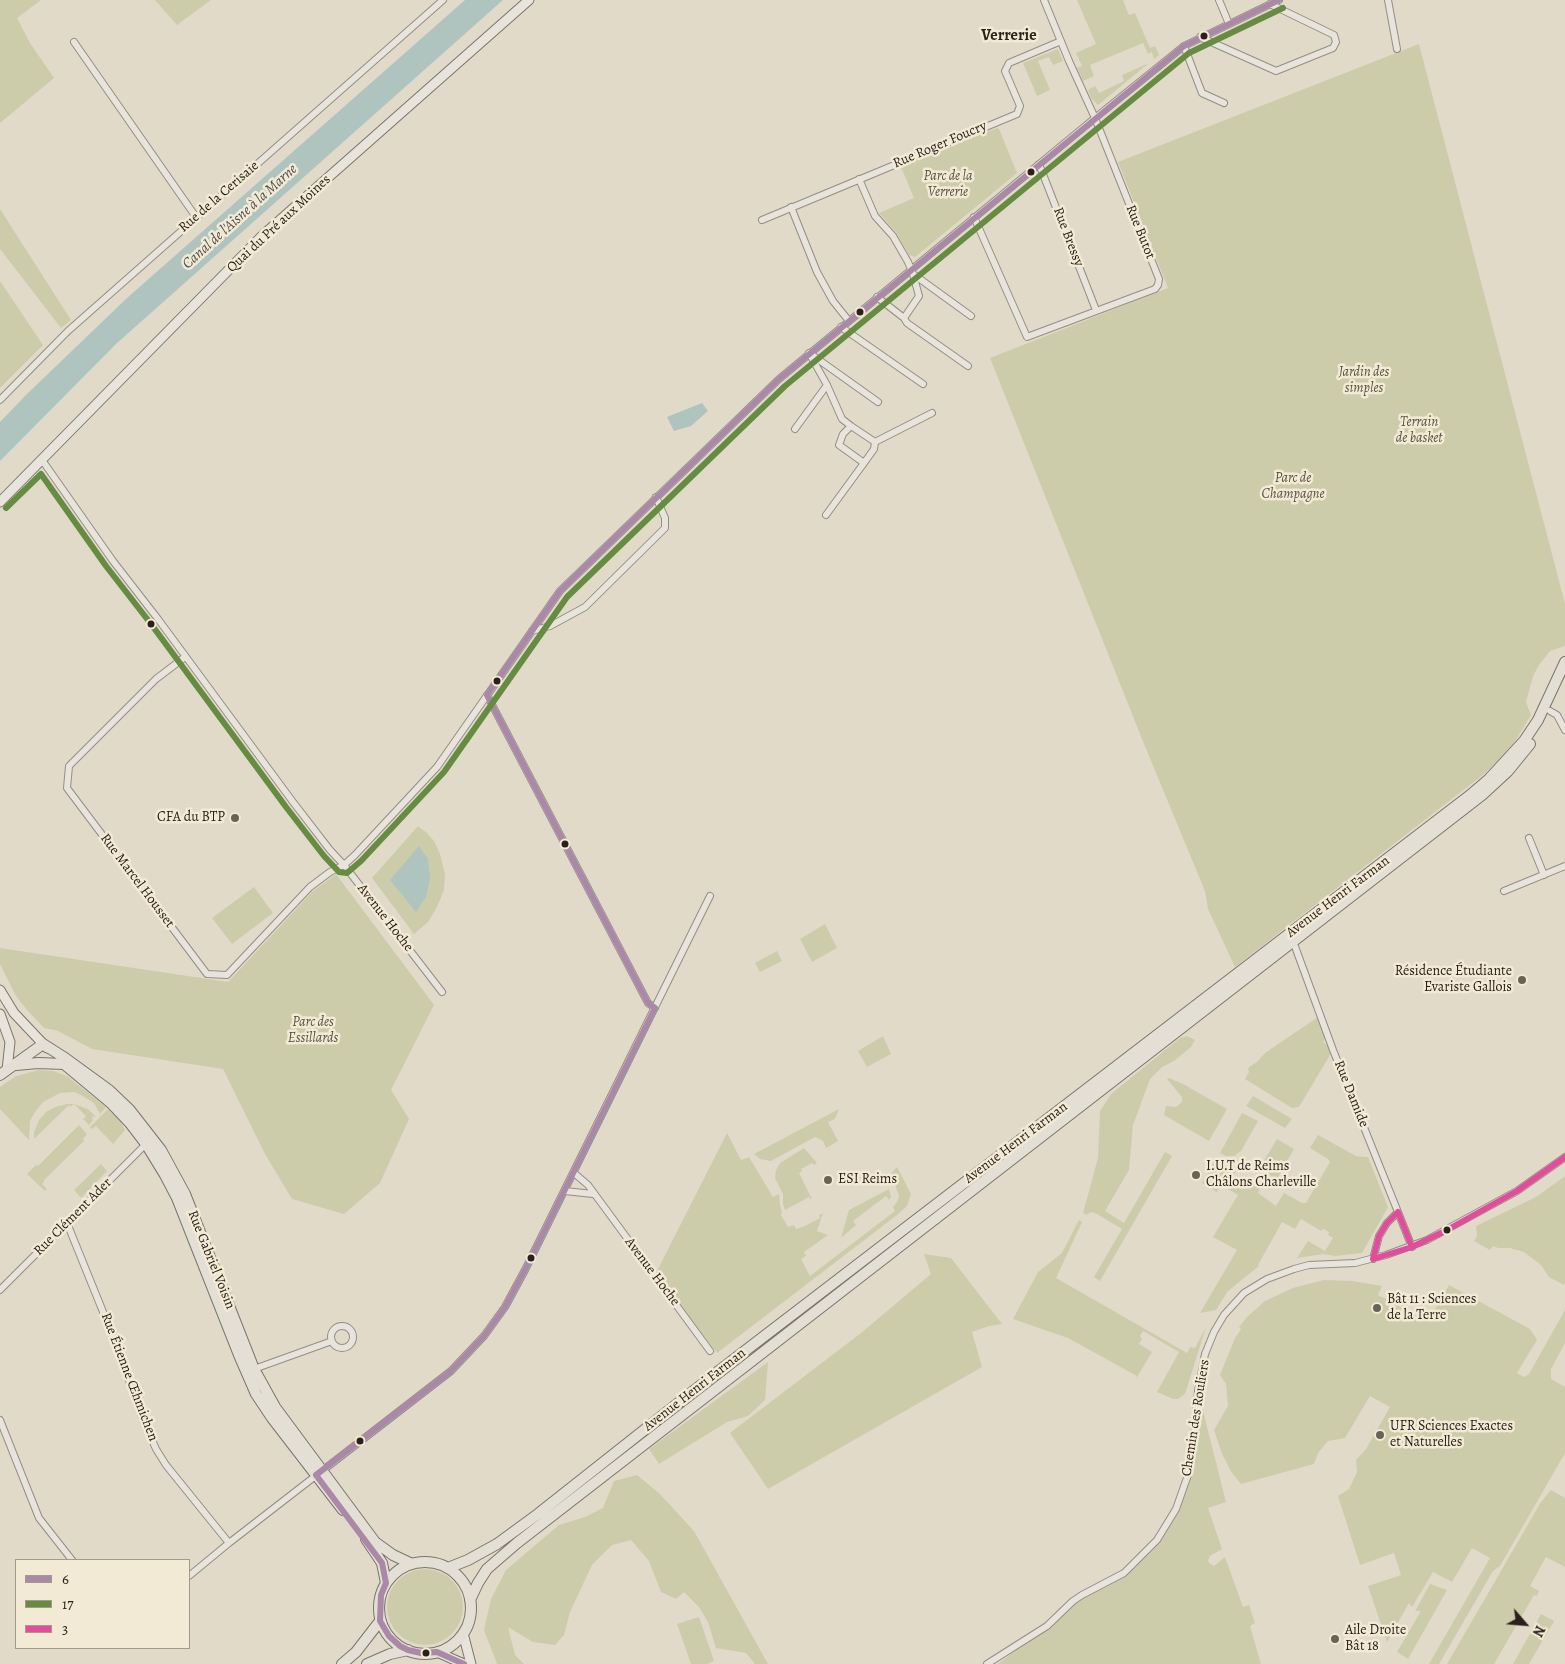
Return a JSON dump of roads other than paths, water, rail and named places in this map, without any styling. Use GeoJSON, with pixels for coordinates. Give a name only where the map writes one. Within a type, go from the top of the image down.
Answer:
{"type":"FeatureCollection","features":[{"type":"Feature","properties":{"kind":"main road","name":"Avenue Henri Farman"},"geometry":{"type":"LineString","coordinates":[[448,1568],[468,1560],[497,1544],[538,1514],[724,1367],[1489,779],[1524,741],[1538,720],[1565,662]]}},
{"type":"Feature","properties":{"kind":"main road","name":"Avenue Henri Farman"},"geometry":{"type":"LineString","coordinates":[[470,1600],[487,1569],[517,1542],[1498,782],[1518,761],[1544,723],[1565,677]]}},
{"type":"Feature","properties":{"kind":"main road"},"geometry":{"type":"LineString","coordinates":[[7,1070],[43,1044]]}},
{"type":"Feature","properties":{"kind":"main road","name":"Rue Gabriel Voisin"},"geometry":{"type":"LineString","coordinates":[[43,1044],[72,1063],[122,1102],[161,1150],[185,1194],[254,1369],[275,1407],[319,1473],[375,1542],[392,1555],[412,1564]]}},
{"type":"Feature","properties":{"kind":"main road"},"geometry":{"type":"LineString","coordinates":[[7,1070],[38,1063],[64,1064],[112,1104],[146,1144],[166,1175],[177,1198],[256,1394],[319,1473],[370,1545],[382,1563],[386,1583]]}},
{"type":"Feature","properties":{"kind":"main road"},"geometry":{"type":"LineString","coordinates":[[430,1562],[448,1568],[463,1581],[470,1600],[470,1617],[463,1633],[455,1643],[437,1652],[421,1654],[408,1650],[394,1642],[380,1621],[381,1595],[386,1583],[396,1572],[412,1564],[430,1562]]}},
{"type":"Feature","properties":{"kind":"main road"},"geometry":{"type":"LineString","coordinates":[[342,1664],[356,1652],[380,1621]]}},
{"type":"Feature","properties":{"kind":"main road"},"geometry":{"type":"LineString","coordinates":[[367,1664],[390,1654],[408,1650]]}},
{"type":"Feature","properties":{"kind":"street","name":"Rue de la Cerisaie"},"geometry":{"type":"LineString","coordinates":[[0,400],[68,331],[443,0]]}},
{"type":"Feature","properties":{"kind":"street","name":"Quai du Pré aux Moines"},"geometry":{"type":"LineString","coordinates":[[0,502],[263,235],[529,0]]}},
{"type":"Feature","properties":{"kind":"street"},"geometry":{"type":"LineString","coordinates":[[1044,0],[1094,118]]}},
{"type":"Feature","properties":{"kind":"street"},"geometry":{"type":"LineString","coordinates":[[1219,0],[1229,24]]}},
{"type":"Feature","properties":{"kind":"street"},"geometry":{"type":"LineString","coordinates":[[1258,0],[1260,9]]}},
{"type":"Feature","properties":{"kind":"street"},"geometry":{"type":"LineString","coordinates":[[344,865],[437,767],[560,591],[779,379],[877,297],[912,272],[974,217],[1184,46],[1279,0]]}},
{"type":"Feature","properties":{"kind":"street"},"geometry":{"type":"LineString","coordinates":[[1388,0],[1397,50]]}},
{"type":"Feature","properties":{"kind":"street"},"geometry":{"type":"LineString","coordinates":[[1200,37],[1276,71],[1333,48],[1336,42],[1334,35],[1270,4]]}},
{"type":"Feature","properties":{"kind":"street","name":"Rue Roger Foucry"},"geometry":{"type":"LineString","coordinates":[[762,220],[1017,114],[1020,106],[1005,71],[1009,63],[1061,41]]}},
{"type":"Feature","properties":{"kind":"street"},"geometry":{"type":"LineString","coordinates":[[74,42],[196,217]]}},
{"type":"Feature","properties":{"kind":"street"},"geometry":{"type":"LineString","coordinates":[[1184,46],[1202,93],[1224,103]]}},
{"type":"Feature","properties":{"kind":"street","name":"Rue Butot"},"geometry":{"type":"LineString","coordinates":[[1094,118],[1159,279],[1156,289],[1096,310]]}},
{"type":"Feature","properties":{"kind":"street","name":"Rue Bressy"},"geometry":{"type":"LineString","coordinates":[[1039,164],[1096,310]]}},
{"type":"Feature","properties":{"kind":"street"},"geometry":{"type":"LineString","coordinates":[[860,179],[875,216],[893,236],[912,272],[919,296],[904,318]]}},
{"type":"Feature","properties":{"kind":"street"},"geometry":{"type":"LineString","coordinates":[[791,207],[817,272],[833,301],[849,321]]}},
{"type":"Feature","properties":{"kind":"street"},"geometry":{"type":"LineString","coordinates":[[974,217],[1027,337],[1096,310]]}},
{"type":"Feature","properties":{"kind":"street"},"geometry":{"type":"LineString","coordinates":[[912,272],[972,316]]}},
{"type":"Feature","properties":{"kind":"street"},"geometry":{"type":"LineString","coordinates":[[877,297],[904,318],[907,323],[968,366]]}},
{"type":"Feature","properties":{"kind":"street"},"geometry":{"type":"LineString","coordinates":[[841,327],[923,384]]}},
{"type":"Feature","properties":{"kind":"street"},"geometry":{"type":"LineString","coordinates":[[809,353],[827,385],[842,419],[875,442]]}},
{"type":"Feature","properties":{"kind":"street"},"geometry":{"type":"LineString","coordinates":[[809,353],[878,402]]}},
{"type":"Feature","properties":{"kind":"street"},"geometry":{"type":"LineString","coordinates":[[794,429],[827,385]]}},
{"type":"Feature","properties":{"kind":"street"},"geometry":{"type":"LineString","coordinates":[[875,442],[932,413]]}},
{"type":"Feature","properties":{"kind":"street"},"geometry":{"type":"LineString","coordinates":[[851,426],[843,434],[839,446],[864,463]]}},
{"type":"Feature","properties":{"kind":"street"},"geometry":{"type":"LineString","coordinates":[[826,515],[874,449],[875,442]]}},
{"type":"Feature","properties":{"kind":"street","name":"Avenue Hoche"},"geometry":{"type":"LineString","coordinates":[[42,460],[79,515],[298,809],[344,865],[442,992]]}},
{"type":"Feature","properties":{"kind":"street"},"geometry":{"type":"LineString","coordinates":[[532,631],[550,626],[585,607],[665,528],[665,518],[656,497]]}},
{"type":"Feature","properties":{"kind":"street","name":"Rue Marcel Housset"},"geometry":{"type":"LineString","coordinates":[[185,657],[156,678],[69,766],[67,788],[207,974],[227,975],[310,887],[330,872],[344,865]]}},
{"type":"Feature","properties":{"kind":"street"},"geometry":{"type":"LineString","coordinates":[[486,695],[648,1003],[655,1008]]}},
{"type":"Feature","properties":{"kind":"street"},"geometry":{"type":"LineString","coordinates":[[1550,711],[1557,715],[1565,730]]}},
{"type":"Feature","properties":{"kind":"street"},"geometry":{"type":"LineString","coordinates":[[1529,838],[1544,875]]}},
{"type":"Feature","properties":{"kind":"street"},"geometry":{"type":"LineString","coordinates":[[1504,891],[1565,866]]}},
{"type":"Feature","properties":{"kind":"street"},"geometry":{"type":"LineString","coordinates":[[190,1575],[228,1543],[451,1372],[484,1336],[509,1300],[570,1182],[710,896]]}},
{"type":"Feature","properties":{"kind":"street","name":"Rue Damide"},"geometry":{"type":"LineString","coordinates":[[1293,941],[1330,1043],[1412,1247]]}},
{"type":"Feature","properties":{"kind":"street","name":"Rue Gabriel Voisin"},"geometry":{"type":"LineString","coordinates":[[0,990],[14,1012],[43,1044]]}},
{"type":"Feature","properties":{"kind":"street"},"geometry":{"type":"LineString","coordinates":[[0,1014],[10,1042],[7,1070]]}},
{"type":"Feature","properties":{"kind":"street"},"geometry":{"type":"LineString","coordinates":[[43,1044],[64,1064]]}},
{"type":"Feature","properties":{"kind":"street","name":"Rue Clément Ader"},"geometry":{"type":"LineString","coordinates":[[0,1290],[146,1144]]}},
{"type":"Feature","properties":{"kind":"street","name":"Chemin des Rouliers"},"geometry":{"type":"LineString","coordinates":[[987,1664],[1047,1626],[1073,1601],[1124,1572],[1157,1540],[1176,1509],[1188,1475],[1193,1450],[1198,1392],[1205,1354],[1214,1332],[1224,1315],[1244,1292],[1258,1283],[1279,1274],[1309,1266],[1355,1263],[1412,1247],[1517,1191],[1565,1157]]}},
{"type":"Feature","properties":{"kind":"street","name":"Avenue Hoche"},"geometry":{"type":"LineString","coordinates":[[574,1174],[588,1185],[710,1350]]}},
{"type":"Feature","properties":{"kind":"street"},"geometry":{"type":"LineString","coordinates":[[565,1191],[593,1194]]}},
{"type":"Feature","properties":{"kind":"street"},"geometry":{"type":"LineString","coordinates":[[1373,1259],[1379,1236],[1387,1223],[1398,1212]]}},
{"type":"Feature","properties":{"kind":"street","name":"Rue Étienne Œhmichen"},"geometry":{"type":"LineString","coordinates":[[68,1223],[156,1449],[166,1465],[228,1543]]}},
{"type":"Feature","properties":{"kind":"street"},"geometry":{"type":"LineString","coordinates":[[254,1369],[332,1341]]}},
{"type":"Feature","properties":{"kind":"street"},"geometry":{"type":"LineString","coordinates":[[0,1420],[39,1518],[71,1559]]}},
{"type":"Feature","properties":{"kind":"street"},"geometry":{"type":"LineString","coordinates":[[463,1633],[472,1664]]}},
{"type":"Feature","properties":{"kind":"street"},"geometry":{"type":"LineString","coordinates":[[437,1652],[464,1664]]}},
{"type":"Feature","properties":{"kind":"water","name":"Canal de l'Aisne à la Marne"},"geometry":{"type":"Polygon","coordinates":[[[465,0],[503,0],[116,344],[0,461],[0,422],[27,394],[127,298],[465,0]]]}},
{"type":"Feature","properties":{"kind":"water"},"geometry":{"type":"Polygon","coordinates":[[[702,403],[708,411],[691,426],[674,431],[667,417],[702,403]]]}},
{"type":"Feature","properties":{"kind":"water"},"geometry":{"type":"Polygon","coordinates":[[[419,846],[428,859],[430,879],[426,897],[416,912],[390,880],[419,846]]]}},
{"type":"Feature","properties":{"kind":"place","name":"CFA du BTP"},"geometry":{"type":"Point","coordinates":[235,818]}},
{"type":"Feature","properties":{"kind":"place","name":"Résidence Étudiante Evariste Gallois"},"geometry":{"type":"Point","coordinates":[1522,980]}},
{"type":"Feature","properties":{"kind":"place","name":"I.U.T de Reims Châlons Charleville"},"geometry":{"type":"Point","coordinates":[1196,1175]}},
{"type":"Feature","properties":{"kind":"place","name":"ESI Reims"},"geometry":{"type":"Point","coordinates":[828,1180]}},
{"type":"Feature","properties":{"kind":"place","name":"Bât 11 : Sciences de la Terre"},"geometry":{"type":"Point","coordinates":[1377,1308]}},
{"type":"Feature","properties":{"kind":"place","name":"UFR Sciences Exactes et Naturelles"},"geometry":{"type":"Point","coordinates":[1380,1435]}},
{"type":"Feature","properties":{"kind":"place","name":"Aile Droite Bât 18"},"geometry":{"type":"Point","coordinates":[1335,1639]}},
{"type":"Feature","properties":{"kind":"district","name":"Verrerie"},"geometry":{"type":"Point","coordinates":[1009,36]}},
{"type":"Feature","properties":{"kind":"park label","name":"Parc de la Verrerie"},"geometry":{"type":"Point","coordinates":[948,186]}},
{"type":"Feature","properties":{"kind":"park label","name":"Jardin des simples"},"geometry":{"type":"Point","coordinates":[1364,382]}},
{"type":"Feature","properties":{"kind":"park label","name":"Terrain de basket"},"geometry":{"type":"Point","coordinates":[1419,432]}},
{"type":"Feature","properties":{"kind":"park label","name":"Parc de Champagne"},"geometry":{"type":"Point","coordinates":[1293,488]}},
{"type":"Feature","properties":{"kind":"park label","name":"Parc des Essillards"},"geometry":{"type":"Point","coordinates":[313,1032]}}]}
